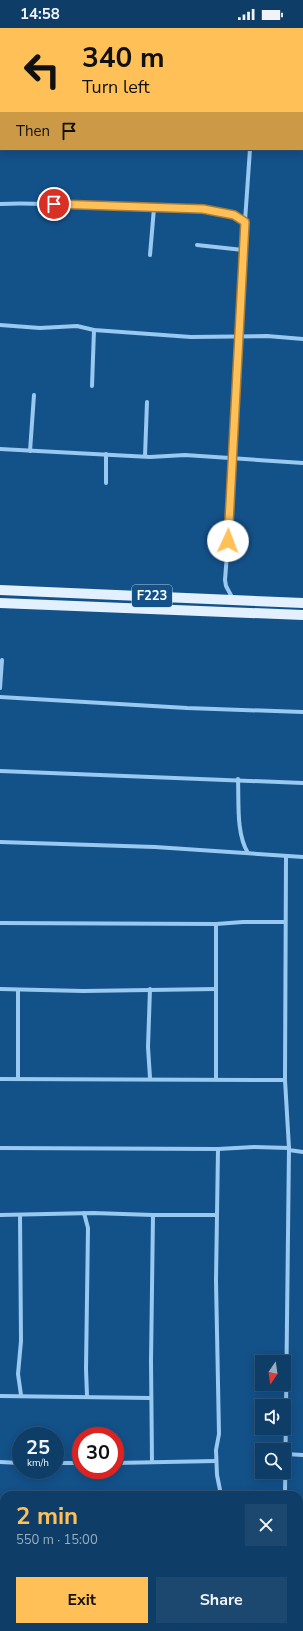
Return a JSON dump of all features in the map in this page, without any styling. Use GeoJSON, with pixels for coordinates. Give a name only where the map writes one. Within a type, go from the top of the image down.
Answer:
{"type":"FeatureCollection","features":[{"type":"Feature","properties":{"kind":"main road","name":"F223"},"geometry":{"type":"LineString","coordinates":[[0,590],[233,598],[303,602]]}},
{"type":"Feature","properties":{"kind":"main road"},"geometry":{"type":"LineString","coordinates":[[144,595],[144,609]]}},
{"type":"Feature","properties":{"kind":"main road","name":"F223"},"geometry":{"type":"LineString","coordinates":[[0,603],[303,615]]}},
{"type":"Feature","properties":{"kind":"street"},"geometry":{"type":"LineString","coordinates":[[233,598],[226,586],[225,580],[250,150]]}},
{"type":"Feature","properties":{"kind":"street"},"geometry":{"type":"LineString","coordinates":[[0,204],[34,203],[196,209],[224,212],[234,215],[245,222]]}},
{"type":"Feature","properties":{"kind":"street"},"geometry":{"type":"LineString","coordinates":[[150,256],[154,208]]}},
{"type":"Feature","properties":{"kind":"street"},"geometry":{"type":"LineString","coordinates":[[197,245],[243,250]]}},
{"type":"Feature","properties":{"kind":"street"},"geometry":{"type":"LineString","coordinates":[[0,325],[40,328],[77,326],[94,330],[191,337],[239,338],[267,336],[303,339]]}},
{"type":"Feature","properties":{"kind":"street"},"geometry":{"type":"LineString","coordinates":[[92,386],[94,330]]}},
{"type":"Feature","properties":{"kind":"street"},"geometry":{"type":"LineString","coordinates":[[30,451],[34,395]]}},
{"type":"Feature","properties":{"kind":"street"},"geometry":{"type":"LineString","coordinates":[[145,456],[147,402]]}},
{"type":"Feature","properties":{"kind":"street"},"geometry":{"type":"LineString","coordinates":[[0,449],[156,457],[184,455],[303,463]]}},
{"type":"Feature","properties":{"kind":"street"},"geometry":{"type":"LineString","coordinates":[[106,454],[106,483]]}},
{"type":"Feature","properties":{"kind":"street"},"geometry":{"type":"LineString","coordinates":[[0,688],[2,660]]}},
{"type":"Feature","properties":{"kind":"street"},"geometry":{"type":"LineString","coordinates":[[0,697],[187,708],[303,712]]}},
{"type":"Feature","properties":{"kind":"street"},"geometry":{"type":"LineString","coordinates":[[0,771],[303,782]]}},
{"type":"Feature","properties":{"kind":"street"},"geometry":{"type":"LineString","coordinates":[[238,779],[241,835],[248,853]]}},
{"type":"Feature","properties":{"kind":"street"},"geometry":{"type":"LineString","coordinates":[[0,842],[156,847],[303,858]]}},
{"type":"Feature","properties":{"kind":"street"},"geometry":{"type":"LineString","coordinates":[[286,857],[285,1080],[289,1148],[286,1443]]}},
{"type":"Feature","properties":{"kind":"street"},"geometry":{"type":"LineString","coordinates":[[0,923],[216,924],[285,922]]}},
{"type":"Feature","properties":{"kind":"street"},"geometry":{"type":"LineString","coordinates":[[216,924],[216,1079]]}},
{"type":"Feature","properties":{"kind":"street"},"geometry":{"type":"LineString","coordinates":[[0,989],[83,991],[216,989]]}},
{"type":"Feature","properties":{"kind":"street"},"geometry":{"type":"LineString","coordinates":[[150,989],[148,1047],[150,1078]]}},
{"type":"Feature","properties":{"kind":"street"},"geometry":{"type":"LineString","coordinates":[[18,990],[18,1079]]}},
{"type":"Feature","properties":{"kind":"street"},"geometry":{"type":"LineString","coordinates":[[0,1079],[122,1080],[150,1078],[285,1080]]}},
{"type":"Feature","properties":{"kind":"street"},"geometry":{"type":"LineString","coordinates":[[0,1148],[218,1149],[254,1147],[289,1148],[292,1152],[303,1152]]}},
{"type":"Feature","properties":{"kind":"street"},"geometry":{"type":"LineString","coordinates":[[218,1149],[216,1281],[219,1426],[216,1461],[220,1491]]}},
{"type":"Feature","properties":{"kind":"street"},"geometry":{"type":"LineString","coordinates":[[0,1215],[84,1213],[217,1215]]}},
{"type":"Feature","properties":{"kind":"street"},"geometry":{"type":"LineString","coordinates":[[84,1213],[88,1228],[87,1396]]}},
{"type":"Feature","properties":{"kind":"street"},"geometry":{"type":"LineString","coordinates":[[20,1215],[21,1341],[18,1374],[21,1396]]}},
{"type":"Feature","properties":{"kind":"street"},"geometry":{"type":"LineString","coordinates":[[152,1462],[151,1398],[153,1215]]}},
{"type":"Feature","properties":{"kind":"street"},"geometry":{"type":"LineString","coordinates":[[0,1396],[50,1398],[87,1396],[151,1398]]}},
{"type":"Feature","properties":{"kind":"street"},"geometry":{"type":"LineString","coordinates":[[291,1454],[303,1454]]}},
{"type":"Feature","properties":{"kind":"street"},"geometry":{"type":"LineString","coordinates":[[124,1463],[216,1461]]}},
{"type":"Feature","properties":{"kind":"street"},"geometry":{"type":"LineString","coordinates":[[0,1462],[12,1463]]}},
{"type":"Feature","properties":{"kind":"street"},"geometry":{"type":"LineString","coordinates":[[285,1479],[285,1491]]}},
{"type":"Feature","properties":{"kind":"route"},"geometry":{"type":"LineString","coordinates":[[54,204],[203,209],[234,215],[241,218],[245,222],[228,541]]}}]}
